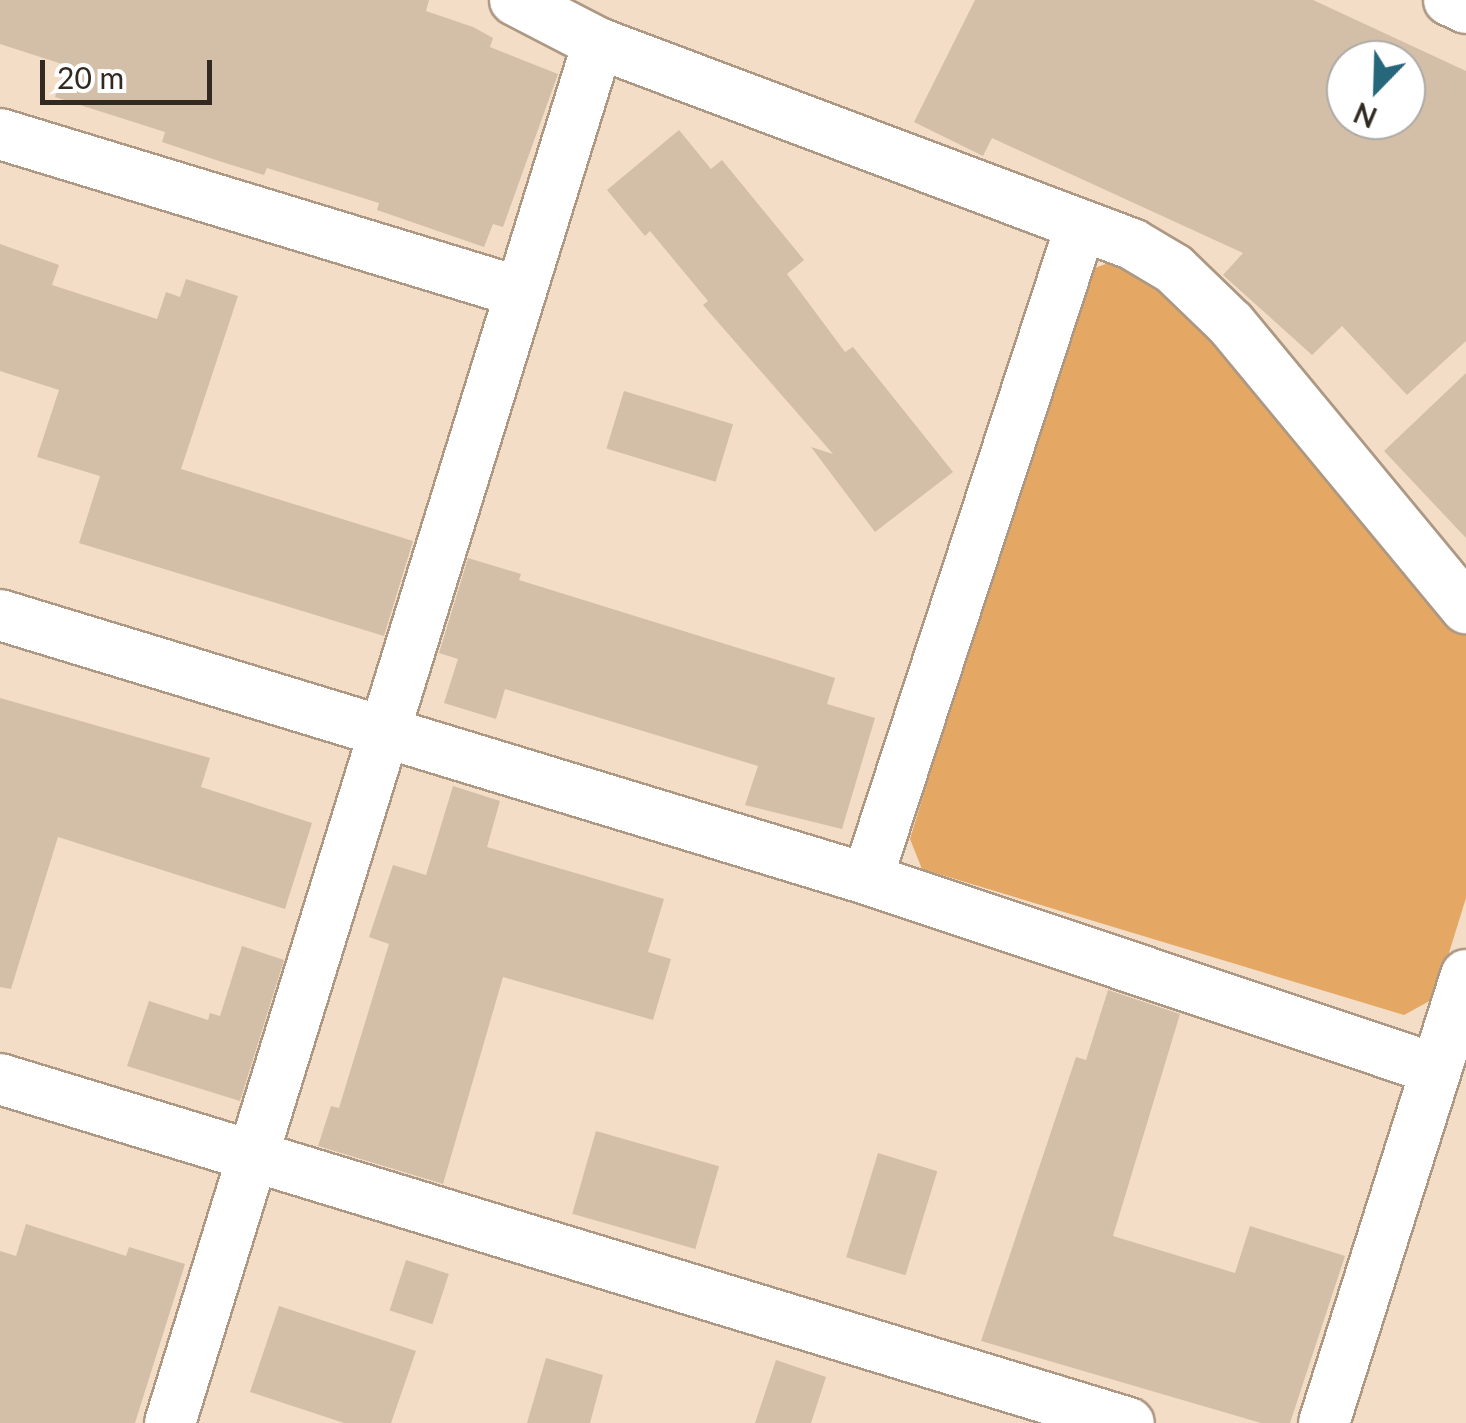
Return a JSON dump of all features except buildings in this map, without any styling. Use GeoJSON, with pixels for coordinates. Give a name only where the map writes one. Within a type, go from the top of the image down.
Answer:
{"type":"FeatureCollection","features":[{"type":"Feature","properties":{"kind":"street"},"geometry":{"type":"LineString","coordinates":[[515,0],[598,44],[1080,228],[1132,244],[1174,270],[1231,324],[1466,608]]}},
{"type":"Feature","properties":{"kind":"street"},"geometry":{"type":"LineString","coordinates":[[1448,0],[1466,8]]}},
{"type":"Feature","properties":{"kind":"street"},"geometry":{"type":"LineString","coordinates":[[170,1423],[258,1156],[516,291],[598,44]]}},
{"type":"Feature","properties":{"kind":"street"},"geometry":{"type":"LineString","coordinates":[[0,134],[516,291]]}},
{"type":"Feature","properties":{"kind":"street"},"geometry":{"type":"LineString","coordinates":[[867,879],[1080,228]]}},
{"type":"Feature","properties":{"kind":"street"},"geometry":{"type":"LineString","coordinates":[[0,614],[867,879],[1436,1069]]}},
{"type":"Feature","properties":{"kind":"street"},"geometry":{"type":"LineString","coordinates":[[1324,1423],[1466,975]]}},
{"type":"Feature","properties":{"kind":"street"},"geometry":{"type":"LineString","coordinates":[[0,1079],[1129,1423]]}},
{"type":"Feature","properties":{"kind":"shaded area"},"geometry":{"type":"Polygon","coordinates":[[[1123,258],[1153,273],[1466,628],[1466,898],[1435,998],[1404,1015],[922,869],[910,839],[1083,272],[1123,258]]]}}]}
